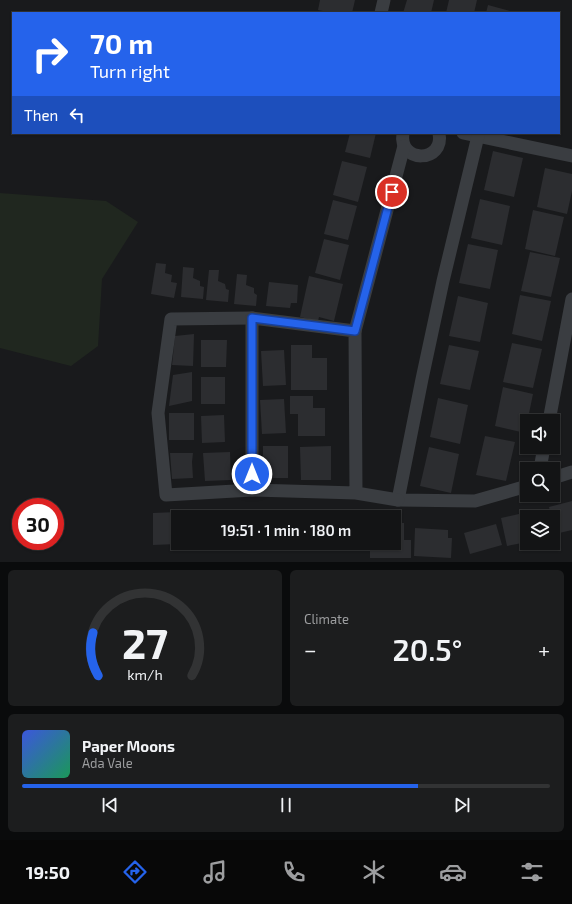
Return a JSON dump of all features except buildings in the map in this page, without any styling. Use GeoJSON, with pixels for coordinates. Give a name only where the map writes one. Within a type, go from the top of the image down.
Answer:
{"type":"FeatureCollection","features":[{"type":"Feature","properties":{"kind":"street"},"geometry":{"type":"LineString","coordinates":[[381,12],[384,0]]}},
{"type":"Feature","properties":{"kind":"street"},"geometry":{"type":"LineString","coordinates":[[404,139],[412,154],[418,156],[429,155],[437,147],[439,142],[439,134]]}},
{"type":"Feature","properties":{"kind":"street"},"geometry":{"type":"LineString","coordinates":[[468,134],[572,156]]}},
{"type":"Feature","properties":{"kind":"street"},"geometry":{"type":"LineString","coordinates":[[398,500],[424,371],[478,136]]}},
{"type":"Feature","properties":{"kind":"street"},"geometry":{"type":"LineString","coordinates":[[356,493],[355,331],[404,139]]}},
{"type":"Feature","properties":{"kind":"street"},"geometry":{"type":"LineString","coordinates":[[550,414],[572,299]]}},
{"type":"Feature","properties":{"kind":"street"},"geometry":{"type":"LineString","coordinates":[[355,331],[252,318],[171,319],[158,413],[166,495],[252,490],[356,493],[398,500],[475,501],[520,488]]}},
{"type":"Feature","properties":{"kind":"street"},"geometry":{"type":"LineString","coordinates":[[252,318],[252,490]]}},
{"type":"Feature","properties":{"kind":"street"},"geometry":{"type":"LineString","coordinates":[[560,476],[572,472]]}},
{"type":"Feature","properties":{"kind":"shaded area"},"geometry":{"type":"Polygon","coordinates":[[[0,193],[106,201],[138,222],[102,279],[98,346],[71,366],[0,348],[0,193]]]}},
{"type":"Feature","properties":{"kind":"route"},"geometry":{"type":"LineString","coordinates":[[252,474],[252,318],[355,331],[392,192]]}}]}
